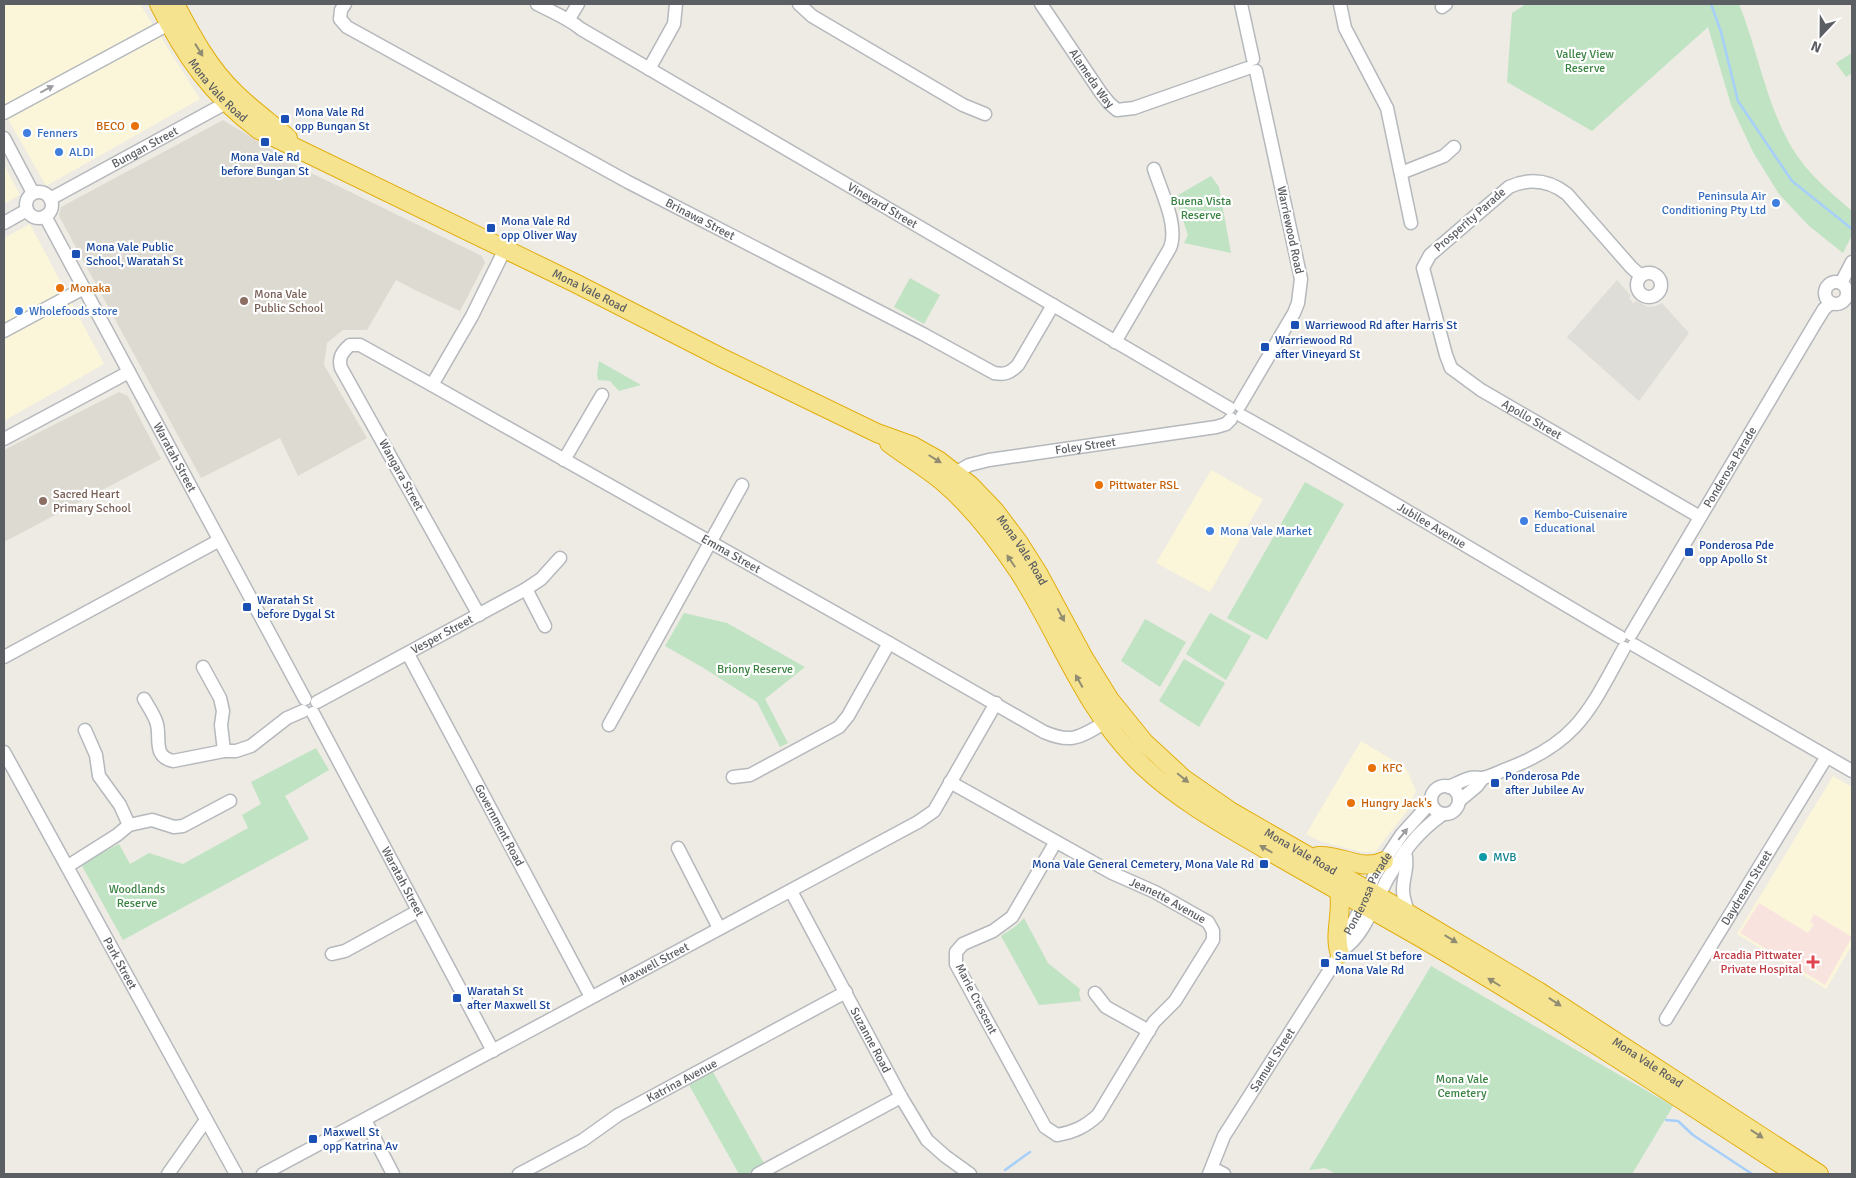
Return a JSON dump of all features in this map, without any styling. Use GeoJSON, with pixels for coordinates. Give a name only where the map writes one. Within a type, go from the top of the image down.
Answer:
{"type":"FeatureCollection","features":[{"type":"Feature","properties":{"kind":"highway","name":"Mona Vale Road"},"geometry":{"type":"LineString","coordinates":[[158,4],[195,68],[231,99],[301,150],[877,434],[948,477],[970,485],[995,511],[1019,543],[1038,573],[1084,658],[1128,724],[1157,756],[1184,779],[1214,800],[1310,857],[1448,954],[1612,1055],[1796,1174]]}},
{"type":"Feature","properties":{"kind":"highway","name":"Mona Vale Road"},"geometry":{"type":"LineString","coordinates":[[175,4],[200,52],[218,75],[231,99]]}},
{"type":"Feature","properties":{"kind":"highway","name":"Mona Vale Road"},"geometry":{"type":"LineString","coordinates":[[948,477],[992,534],[1020,575],[1090,702],[1104,723],[1144,767],[1174,793],[1339,891],[1409,914],[1538,991],[1819,1174]]}},
{"type":"Feature","properties":{"kind":"highway"},"geometry":{"type":"LineString","coordinates":[[1104,690],[1104,705],[1108,716],[1104,723],[1115,725],[1139,746],[1157,756]]}},
{"type":"Feature","properties":{"kind":"highway"},"geometry":{"type":"LineString","coordinates":[[1310,857],[1323,856],[1364,865],[1375,865],[1384,861]]}},
{"type":"Feature","properties":{"kind":"highway"},"geometry":{"type":"LineString","coordinates":[[1339,891],[1341,914],[1336,943],[1341,951]]}},
{"type":"Feature","properties":{"kind":"street","name":"Brinawa Street"},"geometry":{"type":"LineString","coordinates":[[345,4],[341,10],[340,19],[347,27],[628,182],[923,334],[994,373],[1011,372],[1018,365],[1053,305]]}},
{"type":"Feature","properties":{"kind":"street","name":"Vineyard Street"},"geometry":{"type":"LineString","coordinates":[[537,4],[559,16],[569,19],[581,29],[1235,412]]}},
{"type":"Feature","properties":{"kind":"street"},"geometry":{"type":"LineString","coordinates":[[569,19],[578,4]]}},
{"type":"Feature","properties":{"kind":"street"},"geometry":{"type":"LineString","coordinates":[[649,68],[674,24],[676,4]]}},
{"type":"Feature","properties":{"kind":"street"},"geometry":{"type":"LineString","coordinates":[[799,4],[812,16],[924,82],[985,114]]}},
{"type":"Feature","properties":{"kind":"street","name":"Alameda Way"},"geometry":{"type":"LineString","coordinates":[[1041,4],[1101,93],[1117,110],[1134,108],[1252,66]]}},
{"type":"Feature","properties":{"kind":"street","name":"Warriewood Road"},"geometry":{"type":"LineString","coordinates":[[1235,412],[1294,313],[1298,303],[1300,279],[1252,66],[1241,4]]}},
{"type":"Feature","properties":{"kind":"street"},"geometry":{"type":"LineString","coordinates":[[1340,4],[1345,28],[1387,108],[1411,223]]}},
{"type":"Feature","properties":{"kind":"street"},"geometry":{"type":"LineString","coordinates":[[4,112],[169,24]]}},
{"type":"Feature","properties":{"kind":"street","name":"Bungan Street"},"geometry":{"type":"LineString","coordinates":[[50,199],[231,99]]}},
{"type":"Feature","properties":{"kind":"street"},"geometry":{"type":"LineString","coordinates":[[4,138],[33,193]]}},
{"type":"Feature","properties":{"kind":"street"},"geometry":{"type":"LineString","coordinates":[[1401,173],[1444,156],[1454,146]]}},
{"type":"Feature","properties":{"kind":"street"},"geometry":{"type":"LineString","coordinates":[[1115,342],[1170,248],[1173,239],[1172,224],[1154,169]]}},
{"type":"Feature","properties":{"kind":"street","name":"Prosperity Parade"},"geometry":{"type":"LineString","coordinates":[[1425,273],[1423,268],[1430,255],[1509,187],[1519,182],[1528,181],[1548,183],[1558,187],[1567,194],[1641,276]]}},
{"type":"Feature","properties":{"kind":"street"},"geometry":{"type":"LineString","coordinates":[[41,192],[50,199],[52,207],[45,216],[33,216],[27,210],[27,199],[33,193],[41,192]]}},
{"type":"Feature","properties":{"kind":"street"},"geometry":{"type":"LineString","coordinates":[[4,223],[27,210]]}},
{"type":"Feature","properties":{"kind":"street","name":"Waratah Street"},"geometry":{"type":"LineString","coordinates":[[45,216],[493,1051]]}},
{"type":"Feature","properties":{"kind":"street"},"geometry":{"type":"LineString","coordinates":[[432,385],[472,316],[505,249]]}},
{"type":"Feature","properties":{"kind":"street","name":"Ponderosa Parade"},"geometry":{"type":"LineString","coordinates":[[1449,787],[1471,778],[1483,778],[1541,754],[1565,738],[1581,721],[1816,322],[1824,309],[1831,303],[1826,298],[1826,288],[1830,283],[1841,283],[1852,262]]}},
{"type":"Feature","properties":{"kind":"street","name":"Apollo Street"},"geometry":{"type":"LineString","coordinates":[[1425,273],[1451,368],[1481,390],[1700,517]]}},
{"type":"Feature","properties":{"kind":"street"},"geometry":{"type":"LineString","coordinates":[[4,331],[84,288]]}},
{"type":"Feature","properties":{"kind":"street","name":"Wangara Street"},"geometry":{"type":"LineString","coordinates":[[360,345],[350,345],[342,353],[341,368],[479,615]]}},
{"type":"Feature","properties":{"kind":"street","name":"Emma Street"},"geometry":{"type":"LineString","coordinates":[[360,345],[1044,732],[1058,738],[1069,739],[1080,736],[1104,723]]}},
{"type":"Feature","properties":{"kind":"street"},"geometry":{"type":"LineString","coordinates":[[4,439],[129,372]]}},
{"type":"Feature","properties":{"kind":"street"},"geometry":{"type":"LineString","coordinates":[[564,460],[602,395]]}},
{"type":"Feature","properties":{"kind":"street","name":"Foley Street"},"geometry":{"type":"LineString","coordinates":[[948,477],[968,465],[989,460],[1216,427],[1226,424],[1235,412]]}},
{"type":"Feature","properties":{"kind":"street","name":"Jubilee Avenue"},"geometry":{"type":"LineString","coordinates":[[1235,412],[1362,483],[1462,545],[1826,758],[1852,771]]}},
{"type":"Feature","properties":{"kind":"street"},"geometry":{"type":"LineString","coordinates":[[609,725],[742,486]]}},
{"type":"Feature","properties":{"kind":"street"},"geometry":{"type":"LineString","coordinates":[[4,657],[218,541]]}},
{"type":"Feature","properties":{"kind":"street","name":"Vesper Street"},"geometry":{"type":"LineString","coordinates":[[144,699],[156,722],[159,734],[158,745],[161,753],[167,760],[180,761],[224,751],[236,751],[251,746],[287,718],[408,654],[526,588],[540,579],[560,558]]}},
{"type":"Feature","properties":{"kind":"street"},"geometry":{"type":"LineString","coordinates":[[526,588],[545,626]]}},
{"type":"Feature","properties":{"kind":"street"},"geometry":{"type":"LineString","coordinates":[[732,777],[750,774],[839,727],[848,716],[889,643]]}},
{"type":"Feature","properties":{"kind":"street","name":"Government Road"},"geometry":{"type":"LineString","coordinates":[[408,654],[591,997]]}},
{"type":"Feature","properties":{"kind":"street"},"geometry":{"type":"LineString","coordinates":[[203,667],[220,698],[223,711],[221,725],[224,751]]}},
{"type":"Feature","properties":{"kind":"street","name":"Maxwell Street"},"geometry":{"type":"LineString","coordinates":[[263,1174],[918,822],[934,811],[996,704]]}},
{"type":"Feature","properties":{"kind":"street"},"geometry":{"type":"LineString","coordinates":[[85,730],[96,755],[99,776],[120,805],[129,825]]}},
{"type":"Feature","properties":{"kind":"street","name":"Park Street"},"geometry":{"type":"LineString","coordinates":[[4,752],[236,1174]]}},
{"type":"Feature","properties":{"kind":"street","name":"Daydream Street"},"geometry":{"type":"LineString","coordinates":[[1666,1018],[1826,758]]}},
{"type":"Feature","properties":{"kind":"street","name":"Ponderosa Parade"},"geometry":{"type":"LineString","coordinates":[[1459,800],[1477,786],[1483,778]]}},
{"type":"Feature","properties":{"kind":"street","name":"Jeanette Avenue"},"geometry":{"type":"LineString","coordinates":[[950,782],[1112,873],[1155,892],[1208,922],[1213,931],[1213,940],[1175,1001],[1154,1022],[1098,1115],[1086,1126],[1073,1133],[1057,1136],[1045,1127]]}},
{"type":"Feature","properties":{"kind":"street"},"geometry":{"type":"LineString","coordinates":[[1444,786],[1449,787],[1456,792],[1459,800],[1453,812],[1444,814],[1435,810],[1431,802],[1433,793],[1436,790],[1444,786]]}},
{"type":"Feature","properties":{"kind":"street"},"geometry":{"type":"LineString","coordinates":[[68,866],[117,835],[129,825],[152,820],[174,827],[183,826],[230,801]]}},
{"type":"Feature","properties":{"kind":"street","name":"Ponderosa Parade"},"geometry":{"type":"LineString","coordinates":[[1370,900],[1384,861],[1402,834],[1431,802]]}},
{"type":"Feature","properties":{"kind":"street","name":"Ponderosa Parade"},"geometry":{"type":"LineString","coordinates":[[1341,951],[1344,939],[1405,851],[1420,832],[1444,814]]}},
{"type":"Feature","properties":{"kind":"street","name":"Marie Crescent"},"geometry":{"type":"LineString","coordinates":[[1045,1127],[956,964],[956,952],[963,944],[993,931],[1012,916],[1055,842]]}},
{"type":"Feature","properties":{"kind":"street"},"geometry":{"type":"LineString","coordinates":[[678,848],[719,928]]}},
{"type":"Feature","properties":{"kind":"street"},"geometry":{"type":"LineString","coordinates":[[1405,851],[1408,862],[1403,889],[1404,900],[1409,914]]}},
{"type":"Feature","properties":{"kind":"street","name":"Suzanne Road"},"geometry":{"type":"LineString","coordinates":[[791,890],[901,1097],[927,1140],[970,1174]]}},
{"type":"Feature","properties":{"kind":"street"},"geometry":{"type":"LineString","coordinates":[[332,954],[345,951],[418,911]]}},
{"type":"Feature","properties":{"kind":"street","name":"Samuel Street"},"geometry":{"type":"LineString","coordinates":[[1210,1171],[1224,1136],[1341,951]]}},
{"type":"Feature","properties":{"kind":"street","name":"Katrina Avenue"},"geometry":{"type":"LineString","coordinates":[[519,1174],[583,1140],[618,1115],[846,992]]}},
{"type":"Feature","properties":{"kind":"street"},"geometry":{"type":"LineString","coordinates":[[1094,993],[1106,1007],[1149,1031]]}},
{"type":"Feature","properties":{"kind":"street"},"geometry":{"type":"LineString","coordinates":[[761,1174],[901,1097]]}},
{"type":"Feature","properties":{"kind":"street"},"geometry":{"type":"LineString","coordinates":[[168,1174],[206,1120]]}},
{"type":"Feature","properties":{"kind":"street"},"geometry":{"type":"LineString","coordinates":[[365,1120],[393,1174]]}},
{"type":"Feature","properties":{"kind":"street"},"geometry":{"type":"LineString","coordinates":[[1210,1171],[1224,1174]]}},
{"type":"Feature","properties":{"kind":"shaded area"},"geometry":{"type":"Polygon","coordinates":[[[4,4],[140,4],[200,99],[46,186],[4,112],[4,4]]]}},
{"type":"Feature","properties":{"kind":"shaded area","name":"Mona Vale Public School"},"geometry":{"type":"Polygon","coordinates":[[[223,120],[305,170],[482,256],[485,263],[460,311],[396,280],[367,330],[343,330],[327,343],[324,365],[367,438],[298,476],[280,438],[201,478],[59,216],[61,207],[223,120]]]}},
{"type":"Feature","properties":{"kind":"shaded area"},"geometry":{"type":"Polygon","coordinates":[[[4,165],[20,195],[4,204],[4,165]]]}},
{"type":"Feature","properties":{"kind":"shaded area"},"geometry":{"type":"Polygon","coordinates":[[[30,224],[104,364],[4,421],[4,238],[30,224]]]}},
{"type":"Feature","properties":{"kind":"shaded area"},"geometry":{"type":"Polygon","coordinates":[[[1617,280],[1631,296],[1629,298],[1633,303],[1636,301],[1648,307],[1662,303],[1689,333],[1639,401],[1567,337],[1617,280]]]}},
{"type":"Feature","properties":{"kind":"shaded area","name":"Sacred Heart Primary School"},"geometry":{"type":"Polygon","coordinates":[[[119,392],[128,396],[161,459],[4,542],[4,450],[119,392]]]}},
{"type":"Feature","properties":{"kind":"shaded area","name":"Mona Vale Market"},"geometry":{"type":"Polygon","coordinates":[[[1211,470],[1263,499],[1210,592],[1156,563],[1211,470]]]}},
{"type":"Feature","properties":{"kind":"shaded area"},"geometry":{"type":"Polygon","coordinates":[[[1361,741],[1406,768],[1416,791],[1407,811],[1375,852],[1362,852],[1319,841],[1306,834],[1361,741]]]}},
{"type":"Feature","properties":{"kind":"shaded area"},"geometry":{"type":"Polygon","coordinates":[[[1833,776],[1852,787],[1852,945],[1826,989],[1737,934],[1833,776]]]}},
{"type":"Feature","properties":{"kind":"shaded area","name":"Arcadia Pittwater Private Hospital"},"geometry":{"type":"Polygon","coordinates":[[[1759,903],[1808,933],[1814,924],[1810,922],[1814,914],[1852,937],[1825,985],[1740,933],[1759,903]]]}},
{"type":"Feature","properties":{"kind":"green space","name":"Valley View Reserve"},"geometry":{"type":"Polygon","coordinates":[[[1526,4],[1739,4],[1775,114],[1792,148],[1812,174],[1852,211],[1852,235],[1843,253],[1809,226],[1779,194],[1753,152],[1731,105],[1708,27],[1592,131],[1507,82],[1512,13],[1526,4]]]}},
{"type":"Feature","properties":{"kind":"green space"},"geometry":{"type":"Polygon","coordinates":[[[1852,53],[1852,73],[1846,77],[1836,63],[1852,53]]]}},
{"type":"Feature","properties":{"kind":"green space","name":"Buena Vista Reserve"},"geometry":{"type":"Polygon","coordinates":[[[1211,176],[1219,187],[1231,253],[1184,243],[1188,235],[1175,197],[1211,176]]]}},
{"type":"Feature","properties":{"kind":"green space"},"geometry":{"type":"Polygon","coordinates":[[[910,278],[940,295],[924,324],[894,307],[910,278]]]}},
{"type":"Feature","properties":{"kind":"green space"},"geometry":{"type":"Polygon","coordinates":[[[599,361],[641,385],[619,391],[610,381],[598,380],[599,361]]]}},
{"type":"Feature","properties":{"kind":"green space"},"geometry":{"type":"Polygon","coordinates":[[[1305,482],[1344,504],[1267,640],[1227,618],[1305,482]]]}},
{"type":"Feature","properties":{"kind":"green space","name":"Briony Reserve"},"geometry":{"type":"Polygon","coordinates":[[[684,613],[727,623],[805,667],[765,699],[788,743],[780,747],[757,702],[665,646],[684,613]]]}},
{"type":"Feature","properties":{"kind":"green space"},"geometry":{"type":"Polygon","coordinates":[[[1210,613],[1251,636],[1226,680],[1186,654],[1210,613]]]}},
{"type":"Feature","properties":{"kind":"green space"},"geometry":{"type":"Polygon","coordinates":[[[1145,619],[1186,642],[1160,687],[1121,661],[1145,619]]]}},
{"type":"Feature","properties":{"kind":"green space"},"geometry":{"type":"Polygon","coordinates":[[[1184,659],[1225,683],[1199,727],[1159,701],[1184,659]]]}},
{"type":"Feature","properties":{"kind":"green space","name":"Woodlands Reserve"},"geometry":{"type":"Polygon","coordinates":[[[316,748],[329,770],[285,796],[309,839],[123,940],[82,866],[99,854],[119,844],[130,864],[149,853],[183,864],[248,828],[242,815],[261,804],[251,782],[316,748]]]}},
{"type":"Feature","properties":{"kind":"green space"},"geometry":{"type":"Polygon","coordinates":[[[1024,918],[1048,963],[1080,989],[1081,1001],[1039,1005],[1001,936],[1024,918]]]}},
{"type":"Feature","properties":{"kind":"green space","name":"Mona Vale Cemetery"},"geometry":{"type":"Polygon","coordinates":[[[1431,966],[1673,1106],[1632,1174],[1336,1174],[1325,1168],[1309,1170],[1431,966]]]}},
{"type":"Feature","properties":{"kind":"green space"},"geometry":{"type":"Polygon","coordinates":[[[713,1072],[765,1165],[747,1174],[739,1174],[689,1085],[713,1072]]]}},
{"type":"Feature","properties":{"kind":"waterway"},"geometry":{"type":"LineString","coordinates":[[1711,4],[1721,32],[1738,101],[1792,181],[1852,229]]}},
{"type":"Feature","properties":{"kind":"waterway"},"geometry":{"type":"LineString","coordinates":[[1666,1120],[1678,1121],[1693,1135],[1752,1174]]}},
{"type":"Feature","properties":{"kind":"waterway"},"geometry":{"type":"LineString","coordinates":[[1005,1170],[1030,1152]]}},
{"type":"Feature","properties":{"kind":"place","name":"Mona Vale Rd opp Bungan St"},"geometry":{"type":"Point","coordinates":[285,119]}},
{"type":"Feature","properties":{"kind":"place","name":"BECO"},"geometry":{"type":"Point","coordinates":[135,126]}},
{"type":"Feature","properties":{"kind":"place","name":"Fenners"},"geometry":{"type":"Point","coordinates":[27,133]}},
{"type":"Feature","properties":{"kind":"place","name":"Mona Vale Rd before Bungan St"},"geometry":{"type":"Point","coordinates":[265,142]}},
{"type":"Feature","properties":{"kind":"place","name":"ALDI"},"geometry":{"type":"Point","coordinates":[59,152]}},
{"type":"Feature","properties":{"kind":"place","name":"Peninsula Air Conditioning Pty Ltd"},"geometry":{"type":"Point","coordinates":[1776,203]}},
{"type":"Feature","properties":{"kind":"place","name":"Mona Vale Rd opp Oliver Way"},"geometry":{"type":"Point","coordinates":[491,228]}},
{"type":"Feature","properties":{"kind":"place","name":"Mona Vale Public School, Waratah St"},"geometry":{"type":"Point","coordinates":[76,254]}},
{"type":"Feature","properties":{"kind":"place","name":"Monaka"},"geometry":{"type":"Point","coordinates":[60,288]}},
{"type":"Feature","properties":{"kind":"place","name":"Mona Vale Public School"},"geometry":{"type":"Point","coordinates":[244,301]}},
{"type":"Feature","properties":{"kind":"place","name":"Wholefoods store"},"geometry":{"type":"Point","coordinates":[19,311]}},
{"type":"Feature","properties":{"kind":"place","name":"Warriewood Rd after Harris St"},"geometry":{"type":"Point","coordinates":[1295,325]}},
{"type":"Feature","properties":{"kind":"place","name":"Warriewood Rd after Vineyard St"},"geometry":{"type":"Point","coordinates":[1265,347]}},
{"type":"Feature","properties":{"kind":"place","name":"Pittwater RSL"},"geometry":{"type":"Point","coordinates":[1099,485]}},
{"type":"Feature","properties":{"kind":"place","name":"Sacred Heart Primary School"},"geometry":{"type":"Point","coordinates":[43,501]}},
{"type":"Feature","properties":{"kind":"place","name":"Kembo-Cuisenaire Educational"},"geometry":{"type":"Point","coordinates":[1524,521]}},
{"type":"Feature","properties":{"kind":"place","name":"Mona Vale Market"},"geometry":{"type":"Point","coordinates":[1210,531]}},
{"type":"Feature","properties":{"kind":"place","name":"Ponderosa Pde opp Apollo St"},"geometry":{"type":"Point","coordinates":[1689,552]}},
{"type":"Feature","properties":{"kind":"place","name":"Waratah St before Dygal St"},"geometry":{"type":"Point","coordinates":[247,607]}},
{"type":"Feature","properties":{"kind":"place","name":"KFC"},"geometry":{"type":"Point","coordinates":[1372,768]}},
{"type":"Feature","properties":{"kind":"place","name":"Ponderosa Pde after Jubilee Av"},"geometry":{"type":"Point","coordinates":[1495,783]}},
{"type":"Feature","properties":{"kind":"place","name":"Hungry Jack's"},"geometry":{"type":"Point","coordinates":[1351,803]}},
{"type":"Feature","properties":{"kind":"place","name":"MVB"},"geometry":{"type":"Point","coordinates":[1483,857]}},
{"type":"Feature","properties":{"kind":"place","name":"Mona Vale General Cemetery, Mona Vale Rd"},"geometry":{"type":"Point","coordinates":[1264,864]}},
{"type":"Feature","properties":{"kind":"place","name":"Arcadia Pittwater Private Hospital"},"geometry":{"type":"Point","coordinates":[1813,962]}},
{"type":"Feature","properties":{"kind":"place","name":"Samuel St before Mona Vale Rd"},"geometry":{"type":"Point","coordinates":[1325,963]}},
{"type":"Feature","properties":{"kind":"place","name":"Waratah St after Maxwell St"},"geometry":{"type":"Point","coordinates":[457,998]}},
{"type":"Feature","properties":{"kind":"place","name":"Maxwell St opp Katrina Av"},"geometry":{"type":"Point","coordinates":[313,1139]}}]}
